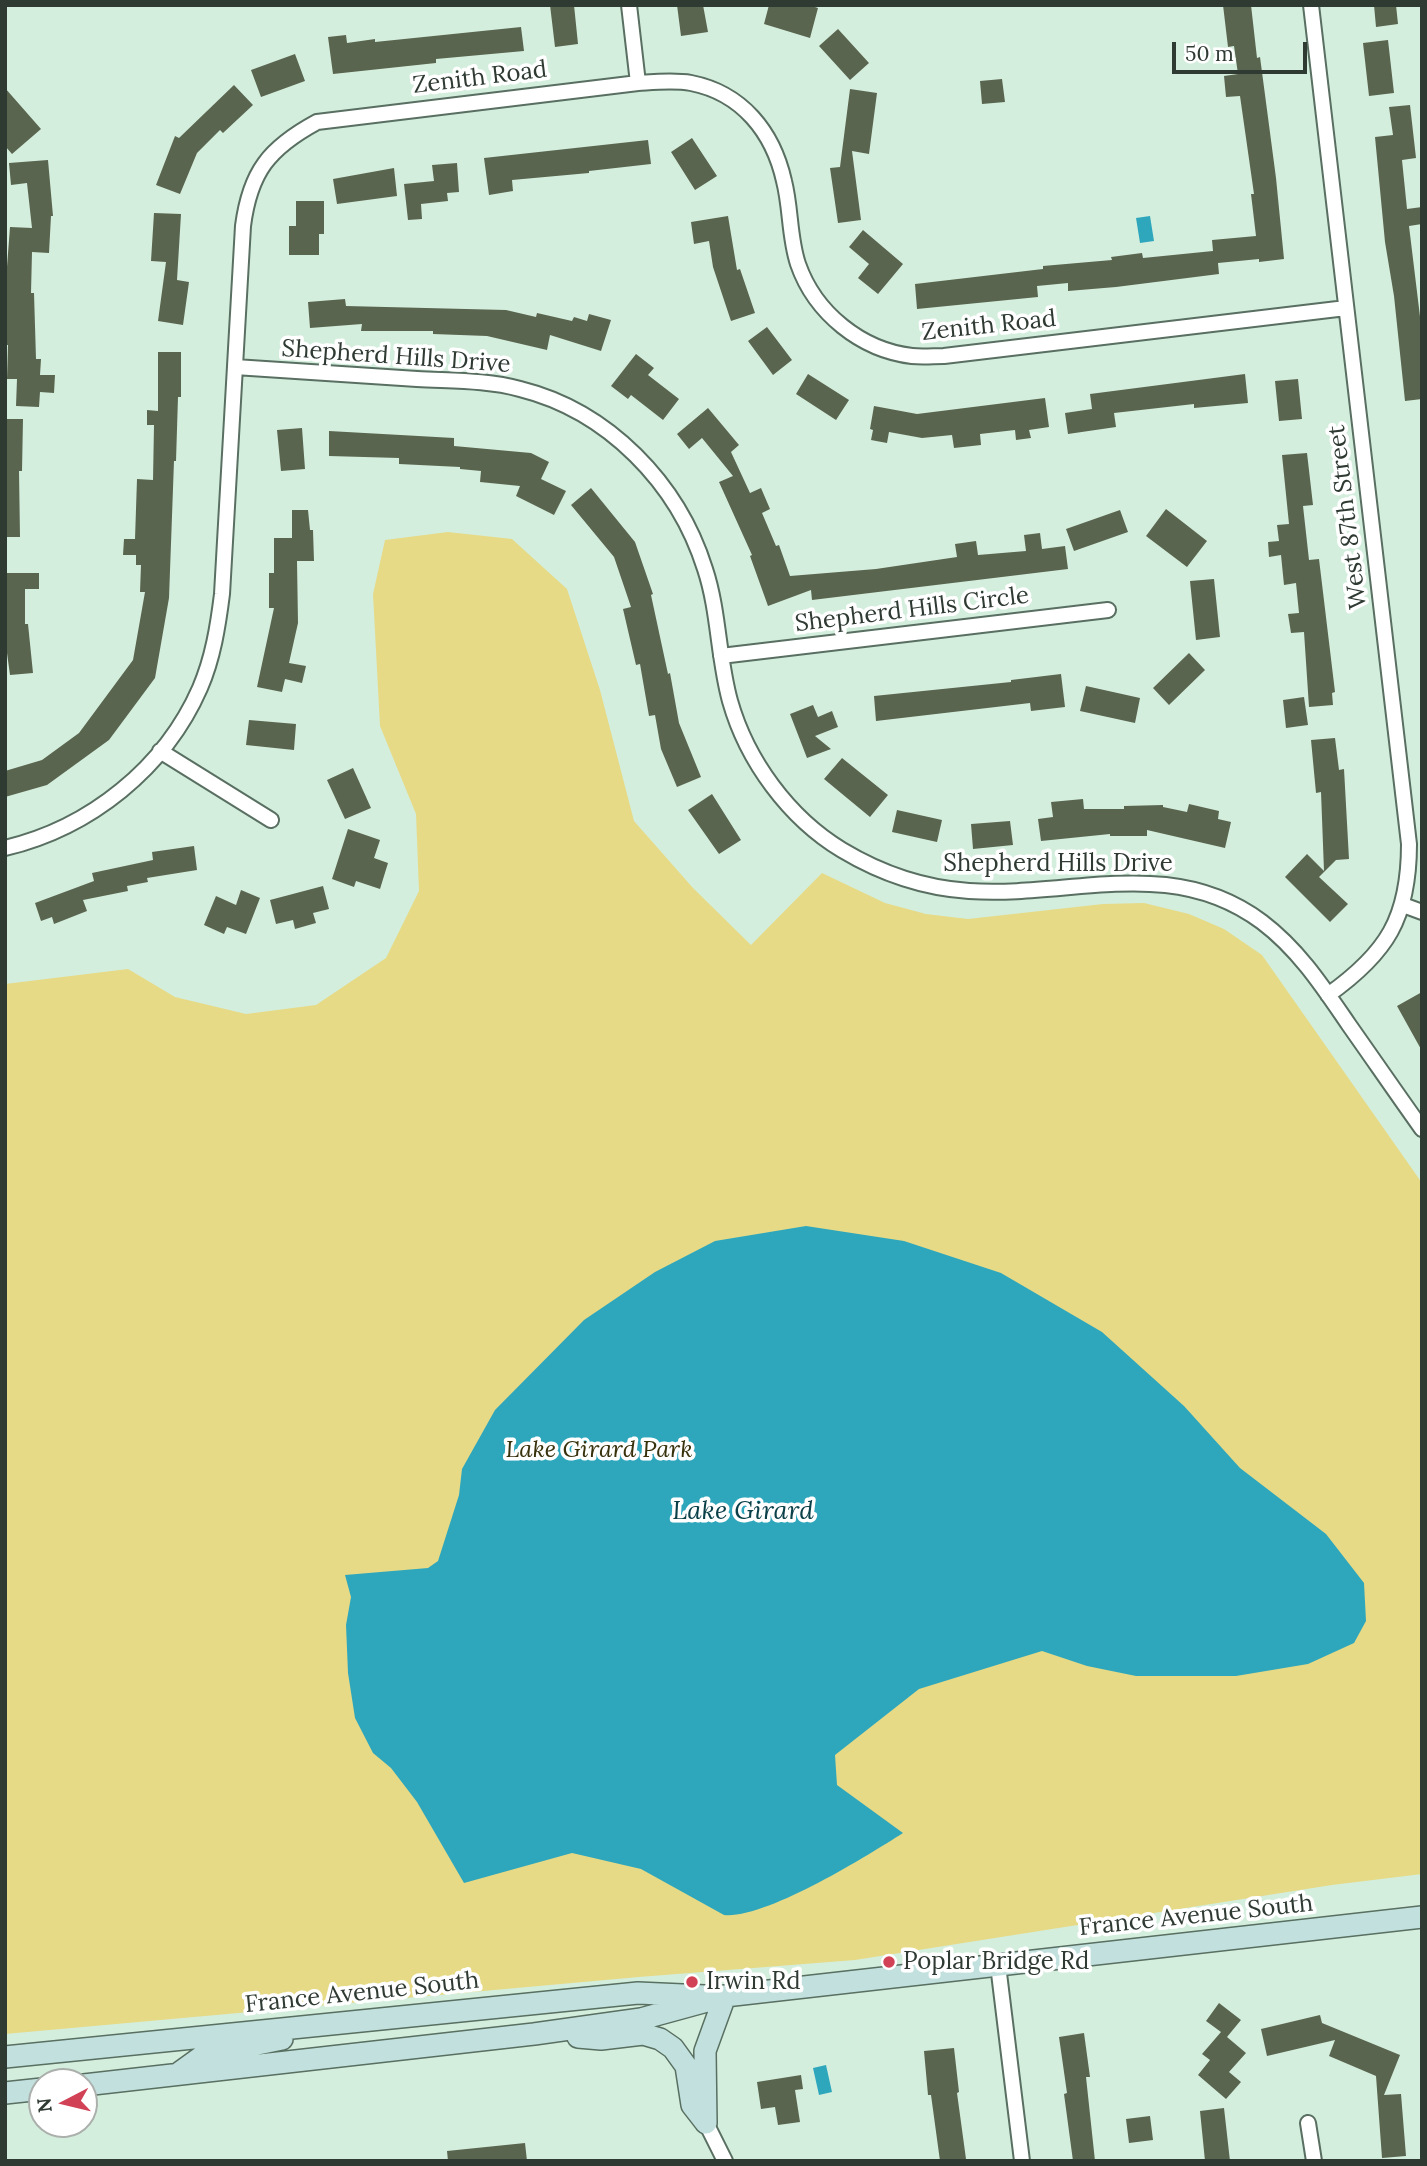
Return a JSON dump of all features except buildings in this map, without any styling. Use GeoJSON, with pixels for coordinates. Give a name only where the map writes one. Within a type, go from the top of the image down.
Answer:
{"type":"FeatureCollection","features":[{"type":"Feature","properties":{"kind":"main road","name":"France Avenue South"},"geometry":{"type":"LineString","coordinates":[[5,2057],[638,1993],[725,1996],[1422,1917]]}},
{"type":"Feature","properties":{"kind":"main road","name":"France Avenue South"},"geometry":{"type":"LineString","coordinates":[[98,2084],[534,2034],[641,2019],[725,1996]]}},
{"type":"Feature","properties":{"kind":"main road"},"geometry":{"type":"LineString","coordinates":[[706,2123],[705,2051],[725,1996]]}},
{"type":"Feature","properties":{"kind":"main road"},"geometry":{"type":"LineString","coordinates":[[176,2076],[204,2055],[281,2040],[305,2025]]}},
{"type":"Feature","properties":{"kind":"main road"},"geometry":{"type":"LineString","coordinates":[[534,2034],[601,2039],[643,2034],[660,2039],[673,2048],[686,2066],[692,2105],[706,2123]]}},
{"type":"Feature","properties":{"kind":"main road"},"geometry":{"type":"LineString","coordinates":[[5,2093],[28,2091]]}},
{"type":"Feature","properties":{"kind":"street"},"geometry":{"type":"LineString","coordinates":[[629,5],[638,83]]}},
{"type":"Feature","properties":{"kind":"street","name":"West 87th Street"},"geometry":{"type":"LineString","coordinates":[[1311,5],[1409,844],[1409,874],[1403,905],[1391,931],[1375,956],[1353,977],[1328,995]]}},
{"type":"Feature","properties":{"kind":"street","name":"Zenith Road"},"geometry":{"type":"LineString","coordinates":[[5,848],[31,842],[75,823],[114,797],[149,765],[178,729],[200,687],[215,641],[222,594],[246,199],[256,174],[273,152],[293,135],[317,122],[638,83],[690,83],[718,91],[743,107],[763,128],[777,154],[785,182],[794,247],[799,266],[812,293],[831,317],[856,337],[884,350],[913,356],[944,355],[1346,308]]}},
{"type":"Feature","properties":{"kind":"street","name":"Shepherd Hills Drive"},"geometry":{"type":"LineString","coordinates":[[235,368],[473,382],[519,388],[563,404],[603,427],[638,457],[668,491],[691,532],[706,571],[731,702],[747,744],[772,785],[802,821],[839,849],[881,871],[925,886],[972,891],[1151,882],[1188,888],[1226,901],[1259,920],[1288,944],[1314,974],[1422,1129]]}},
{"type":"Feature","properties":{"kind":"street","name":"Shepherd Hills Circle"},"geometry":{"type":"LineString","coordinates":[[721,656],[1108,610]]}},
{"type":"Feature","properties":{"kind":"street"},"geometry":{"type":"LineString","coordinates":[[160,751],[271,820]]}},
{"type":"Feature","properties":{"kind":"street"},"geometry":{"type":"LineString","coordinates":[[1403,905],[1422,912]]}},
{"type":"Feature","properties":{"kind":"street"},"geometry":{"type":"LineString","coordinates":[[998,1965],[1021,2161]]}},
{"type":"Feature","properties":{"kind":"street"},"geometry":{"type":"LineString","coordinates":[[706,2123],[725,2161]]}},
{"type":"Feature","properties":{"kind":"street"},"geometry":{"type":"LineString","coordinates":[[1308,2123],[1314,2161]]}},
{"type":"Feature","properties":{"kind":"green space","name":"Lake Girard Park"},"geometry":{"type":"Polygon","coordinates":[[[448,532],[512,539],[567,589],[600,690],[634,821],[693,888],[751,945],[822,873],[885,903],[926,914],[968,919],[1103,904],[1144,903],[1189,914],[1224,929],[1262,955],[1422,1183],[1422,1874],[1332,1885],[855,1960],[5,2034],[5,984],[128,969],[175,997],[246,1014],[316,1005],[386,958],[419,891],[416,814],[380,726],[373,594],[385,540],[448,532]]]}},
{"type":"Feature","properties":{"kind":"water"},"geometry":{"type":"Polygon","coordinates":[[[1150,216],[1154,241],[1140,243],[1136,218],[1150,216]]]}},
{"type":"Feature","properties":{"kind":"water","name":"Lake Girard"},"geometry":{"type":"Polygon","coordinates":[[[806,1226],[904,1241],[1001,1273],[1102,1332],[1184,1406],[1240,1468],[1326,1534],[1364,1583],[1366,1621],[1354,1643],[1308,1664],[1236,1676],[1136,1676],[1087,1666],[1042,1651],[919,1689],[835,1755],[837,1785],[903,1833],[816,1884],[790,1897],[742,1914],[724,1915],[641,1869],[572,1853],[464,1883],[417,1802],[391,1768],[373,1753],[355,1718],[348,1673],[346,1625],[351,1597],[345,1575],[428,1568],[438,1561],[459,1495],[462,1469],[495,1410],[584,1320],[655,1272],[715,1241],[806,1226]]]}},
{"type":"Feature","properties":{"kind":"water"},"geometry":{"type":"Polygon","coordinates":[[[826,2065],[832,2092],[819,2095],[813,2068],[826,2065]]]}},
{"type":"Feature","properties":{"kind":"place","name":"Poplar Bridge Rd"},"geometry":{"type":"Point","coordinates":[889,1962]}},
{"type":"Feature","properties":{"kind":"place","name":"Irwin Rd"},"geometry":{"type":"Point","coordinates":[692,1982]}}]}
